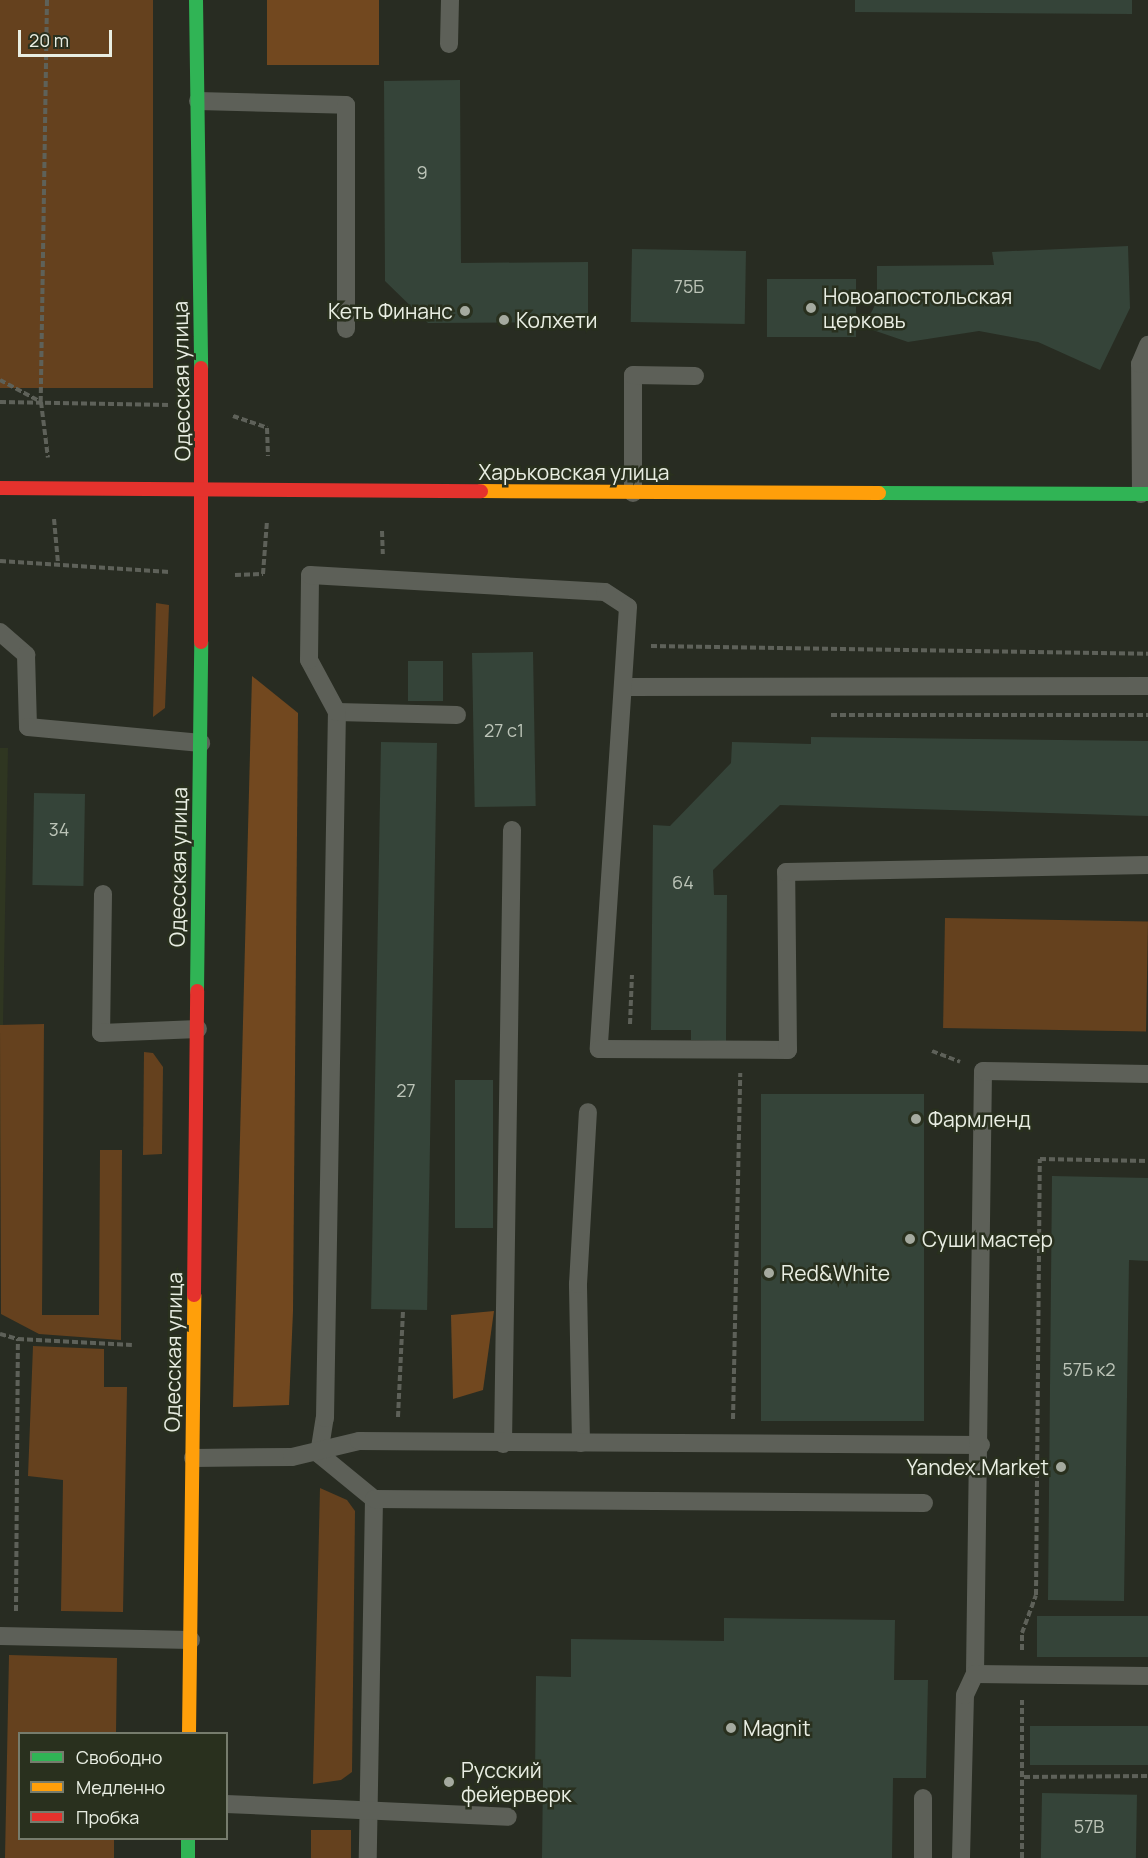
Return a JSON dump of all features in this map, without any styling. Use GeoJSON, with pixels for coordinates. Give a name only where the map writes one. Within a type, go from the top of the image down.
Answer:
{"type":"FeatureCollection","features":[{"type":"Feature","properties":{"kind":"street","name":"Одесская улица"},"geometry":{"type":"LineString","coordinates":[[189,1732],[203,492],[196,0]]}},
{"type":"Feature","properties":{"kind":"street","name":"Харьковская улица"},"geometry":{"type":"LineString","coordinates":[[0,488],[203,492],[1144,494]]}},
{"type":"Feature","properties":{"kind":"street"},"geometry":{"type":"LineString","coordinates":[[188,1840],[188,1858]]}},
{"type":"Feature","properties":{"kind":"lane"},"geometry":{"type":"LineString","coordinates":[[449,44],[450,0]]}},
{"type":"Feature","properties":{"kind":"lane"},"geometry":{"type":"LineString","coordinates":[[198,101],[346,105],[346,329]]}},
{"type":"Feature","properties":{"kind":"lane"},"geometry":{"type":"LineString","coordinates":[[1144,494],[1140,364],[1148,345]]}},
{"type":"Feature","properties":{"kind":"lane"},"geometry":{"type":"LineString","coordinates":[[633,493],[633,375],[695,376]]}},
{"type":"Feature","properties":{"kind":"lane"},"geometry":{"type":"LineString","coordinates":[[319,1454],[325,1418],[337,712],[309,660],[310,575],[605,592],[628,607],[625,687],[599,1049],[788,1050],[786,872],[1148,865]]}},
{"type":"Feature","properties":{"kind":"lane"},"geometry":{"type":"LineString","coordinates":[[0,632],[26,655],[28,727],[201,743]]}},
{"type":"Feature","properties":{"kind":"lane"},"geometry":{"type":"LineString","coordinates":[[625,687],[1148,686]]}},
{"type":"Feature","properties":{"kind":"lane"},"geometry":{"type":"LineString","coordinates":[[337,712],[457,714]]}},
{"type":"Feature","properties":{"kind":"lane"},"geometry":{"type":"LineString","coordinates":[[503,1444],[512,830]]}},
{"type":"Feature","properties":{"kind":"lane"},"geometry":{"type":"LineString","coordinates":[[103,894],[102,1033],[198,1029]]}},
{"type":"Feature","properties":{"kind":"lane"},"geometry":{"type":"LineString","coordinates":[[961,1858],[965,1695],[975,1674],[981,1445],[983,1071],[1148,1074]]}},
{"type":"Feature","properties":{"kind":"lane"},"geometry":{"type":"LineString","coordinates":[[580,1443],[578,1284],[588,1112]]}},
{"type":"Feature","properties":{"kind":"lane"},"geometry":{"type":"LineString","coordinates":[[193,1458],[319,1454],[359,1441],[503,1444],[981,1445]]}},
{"type":"Feature","properties":{"kind":"lane"},"geometry":{"type":"LineString","coordinates":[[319,1454],[374,1499],[924,1503]]}},
{"type":"Feature","properties":{"kind":"lane"},"geometry":{"type":"LineString","coordinates":[[368,1858],[374,1499]]}},
{"type":"Feature","properties":{"kind":"lane"},"geometry":{"type":"LineString","coordinates":[[8,1636],[190,1640]]}},
{"type":"Feature","properties":{"kind":"lane"},"geometry":{"type":"LineString","coordinates":[[975,1674],[1148,1676]]}},
{"type":"Feature","properties":{"kind":"lane"},"geometry":{"type":"LineString","coordinates":[[923,1798],[923,1858]]}},
{"type":"Feature","properties":{"kind":"lane"},"geometry":{"type":"LineString","coordinates":[[228,1804],[368,1807],[508,1817]]}},
{"type":"Feature","properties":{"kind":"path"},"geometry":{"type":"LineString","coordinates":[[47,0],[41,402],[52,489],[58,563]]}},
{"type":"Feature","properties":{"kind":"path"},"geometry":{"type":"LineString","coordinates":[[0,380],[41,402]]}},
{"type":"Feature","properties":{"kind":"path"},"geometry":{"type":"LineString","coordinates":[[0,561],[58,563],[202,577]]}},
{"type":"Feature","properties":{"kind":"path"},"geometry":{"type":"LineString","coordinates":[[626,645],[1148,654]]}},
{"type":"Feature","properties":{"kind":"path"},"geometry":{"type":"LineString","coordinates":[[820,715],[1148,715]]}},
{"type":"Feature","properties":{"kind":"path"},"geometry":{"type":"LineString","coordinates":[[630,1024],[632,964]]}},
{"type":"Feature","properties":{"kind":"path"},"geometry":{"type":"LineString","coordinates":[[732,1444],[740,1050]]}},
{"type":"Feature","properties":{"kind":"path"},"geometry":{"type":"LineString","coordinates":[[1022,1858],[1024,1777],[1022,1632],[1036,1595],[1040,1159],[1148,1161]]}},
{"type":"Feature","properties":{"kind":"path"},"geometry":{"type":"LineString","coordinates":[[398,1419],[403,1310]]}},
{"type":"Feature","properties":{"kind":"path"},"geometry":{"type":"LineString","coordinates":[[0,1334],[18,1339],[132,1345]]}},
{"type":"Feature","properties":{"kind":"path"},"geometry":{"type":"LineString","coordinates":[[8,1636],[18,1339]]}},
{"type":"Feature","properties":{"kind":"path"},"geometry":{"type":"LineString","coordinates":[[1024,1777],[1148,1776]]}},
{"type":"Feature","properties":{"kind":"shaded area"},"geometry":{"type":"Polygon","coordinates":[[[0,0],[153,0],[153,388],[0,388],[0,0]]]}},
{"type":"Feature","properties":{"kind":"shaded area"},"geometry":{"type":"Polygon","coordinates":[[[267,0],[379,0],[379,65],[267,65],[267,0]]]}},
{"type":"Feature","properties":{"kind":"shaded area"},"geometry":{"type":"Polygon","coordinates":[[[156,603],[169,605],[165,708],[153,717],[156,603]]]}},
{"type":"Feature","properties":{"kind":"shaded area"},"geometry":{"type":"Polygon","coordinates":[[[252,676],[298,713],[293,1311],[289,1405],[233,1407],[252,676]]]}},
{"type":"Feature","properties":{"kind":"shaded area"},"geometry":{"type":"Polygon","coordinates":[[[0,748],[8,748],[0,1189],[0,748]]]}},
{"type":"Feature","properties":{"kind":"shaded area"},"geometry":{"type":"Polygon","coordinates":[[[945,918],[1148,922],[1146,1032],[943,1028],[945,918]]]}},
{"type":"Feature","properties":{"kind":"shaded area"},"geometry":{"type":"Polygon","coordinates":[[[44,1024],[42,1315],[99,1315],[100,1150],[122,1150],[121,1340],[39,1334],[1,1314],[0,1025],[44,1024]]]}},
{"type":"Feature","properties":{"kind":"shaded area"},"geometry":{"type":"Polygon","coordinates":[[[144,1052],[153,1053],[163,1067],[162,1154],[143,1155],[144,1052]]]}},
{"type":"Feature","properties":{"kind":"shaded area"},"geometry":{"type":"Polygon","coordinates":[[[494,1311],[483,1390],[453,1399],[451,1315],[494,1311]]]}},
{"type":"Feature","properties":{"kind":"shaded area"},"geometry":{"type":"Polygon","coordinates":[[[33,1346],[104,1349],[104,1387],[127,1387],[123,1612],[61,1611],[63,1480],[28,1476],[33,1346]]]}},
{"type":"Feature","properties":{"kind":"shaded area"},"geometry":{"type":"Polygon","coordinates":[[[320,1488],[347,1500],[355,1511],[352,1772],[341,1780],[313,1784],[320,1488]]]}},
{"type":"Feature","properties":{"kind":"shaded area"},"geometry":{"type":"Polygon","coordinates":[[[9,1655],[117,1658],[116,1732],[18,1732],[18,1840],[114,1840],[114,1858],[5,1858],[9,1655]]]}},
{"type":"Feature","properties":{"kind":"shaded area"},"geometry":{"type":"Polygon","coordinates":[[[311,1830],[351,1830],[351,1858],[311,1858],[311,1830]]]}},
{"type":"Feature","properties":{"kind":"building"},"geometry":{"type":"Polygon","coordinates":[[[855,0],[1132,0],[1132,14],[855,12],[855,0]]]}},
{"type":"Feature","properties":{"kind":"building"},"geometry":{"type":"Polygon","coordinates":[[[460,80],[461,263],[588,262],[588,322],[428,323],[385,281],[384,81],[460,80]]]}},
{"type":"Feature","properties":{"kind":"building"},"geometry":{"type":"Polygon","coordinates":[[[1128,246],[1130,308],[1100,370],[1038,342],[979,331],[908,342],[864,327],[877,301],[877,266],[994,265],[992,252],[1128,246]]]}},
{"type":"Feature","properties":{"kind":"building"},"geometry":{"type":"Polygon","coordinates":[[[632,249],[746,251],[745,324],[631,322],[632,249]]]}},
{"type":"Feature","properties":{"kind":"building","name":"Новоапостольская церковь"},"geometry":{"type":"Polygon","coordinates":[[[767,279],[856,279],[856,337],[767,337],[767,279]]]}},
{"type":"Feature","properties":{"kind":"building"},"geometry":{"type":"Polygon","coordinates":[[[533,652],[536,806],[475,807],[472,653],[533,652]]]}},
{"type":"Feature","properties":{"kind":"building"},"geometry":{"type":"Polygon","coordinates":[[[408,661],[443,661],[443,701],[408,701],[408,661]]]}},
{"type":"Feature","properties":{"kind":"building"},"geometry":{"type":"Polygon","coordinates":[[[811,737],[1148,741],[1148,816],[780,805],[713,870],[714,895],[727,895],[726,1041],[691,1040],[691,1030],[651,1030],[653,825],[670,826],[731,763],[732,742],[811,744],[811,737]]]}},
{"type":"Feature","properties":{"kind":"building"},"geometry":{"type":"Polygon","coordinates":[[[381,742],[437,743],[427,1310],[371,1309],[381,742]]]}},
{"type":"Feature","properties":{"kind":"building"},"geometry":{"type":"Polygon","coordinates":[[[34,793],[85,794],[83,886],[32,885],[34,793]]]}},
{"type":"Feature","properties":{"kind":"building"},"geometry":{"type":"Polygon","coordinates":[[[455,1080],[493,1080],[493,1228],[455,1228],[455,1080]]]}},
{"type":"Feature","properties":{"kind":"building"},"geometry":{"type":"Polygon","coordinates":[[[761,1094],[924,1094],[924,1421],[761,1421],[761,1094]]]}},
{"type":"Feature","properties":{"kind":"building"},"geometry":{"type":"Polygon","coordinates":[[[1052,1176],[1148,1178],[1148,1261],[1129,1260],[1124,1601],[1048,1600],[1052,1176]]]}},
{"type":"Feature","properties":{"kind":"building"},"geometry":{"type":"Polygon","coordinates":[[[1037,1616],[1148,1616],[1148,1657],[1037,1657],[1037,1616]]]}},
{"type":"Feature","properties":{"kind":"building","name":"Magnit"},"geometry":{"type":"Polygon","coordinates":[[[724,1618],[895,1620],[894,1680],[928,1680],[926,1778],[893,1778],[892,1858],[542,1858],[543,1775],[535,1775],[536,1676],[571,1677],[571,1639],[724,1641],[724,1618]]]}},
{"type":"Feature","properties":{"kind":"building"},"geometry":{"type":"Polygon","coordinates":[[[1030,1726],[1148,1726],[1148,1765],[1030,1765],[1030,1726]]]}},
{"type":"Feature","properties":{"kind":"building"},"geometry":{"type":"Polygon","coordinates":[[[1042,1793],[1137,1795],[1136,1858],[1041,1858],[1042,1793]]]}},
{"type":"Feature","properties":{"kind":"traffic: fast"},"geometry":{"type":"LineString","coordinates":[[196,0],[201,368]]}},
{"type":"Feature","properties":{"kind":"traffic: fast"},"geometry":{"type":"LineString","coordinates":[[879,493],[1148,494]]}},
{"type":"Feature","properties":{"kind":"traffic: fast"},"geometry":{"type":"LineString","coordinates":[[197,991],[201,642]]}},
{"type":"Feature","properties":{"kind":"traffic: fast"},"geometry":{"type":"LineString","coordinates":[[188,1840],[188,1858]]}},
{"type":"Feature","properties":{"kind":"traffic: slow"},"geometry":{"type":"LineString","coordinates":[[481,491],[879,493]]}},
{"type":"Feature","properties":{"kind":"traffic: slow"},"geometry":{"type":"LineString","coordinates":[[189,1732],[194,1295]]}},
{"type":"Feature","properties":{"kind":"traffic: jam"},"geometry":{"type":"LineString","coordinates":[[201,368],[201,642]]}},
{"type":"Feature","properties":{"kind":"traffic: jam"},"geometry":{"type":"LineString","coordinates":[[0,488],[481,491]]}},
{"type":"Feature","properties":{"kind":"traffic: jam"},"geometry":{"type":"LineString","coordinates":[[194,1295],[197,991]]}},
{"type":"Feature","properties":{"kind":"place","name":"Новоапостольская церковь"},"geometry":{"type":"Point","coordinates":[811,308]}},
{"type":"Feature","properties":{"kind":"place","name":"Кеть Финанс"},"geometry":{"type":"Point","coordinates":[465,311]}},
{"type":"Feature","properties":{"kind":"place","name":"Колхети"},"geometry":{"type":"Point","coordinates":[504,320]}},
{"type":"Feature","properties":{"kind":"place","name":"Фармленд"},"geometry":{"type":"Point","coordinates":[916,1119]}},
{"type":"Feature","properties":{"kind":"place","name":"Суши мастер"},"geometry":{"type":"Point","coordinates":[910,1239]}},
{"type":"Feature","properties":{"kind":"place","name":"Red&White"},"geometry":{"type":"Point","coordinates":[769,1273]}},
{"type":"Feature","properties":{"kind":"place","name":"Yandex.Market"},"geometry":{"type":"Point","coordinates":[1061,1467]}},
{"type":"Feature","properties":{"kind":"place","name":"Magnit"},"geometry":{"type":"Point","coordinates":[731,1728]}},
{"type":"Feature","properties":{"kind":"place","name":"Русский фейерверк"},"geometry":{"type":"Point","coordinates":[449,1782]}}]}
